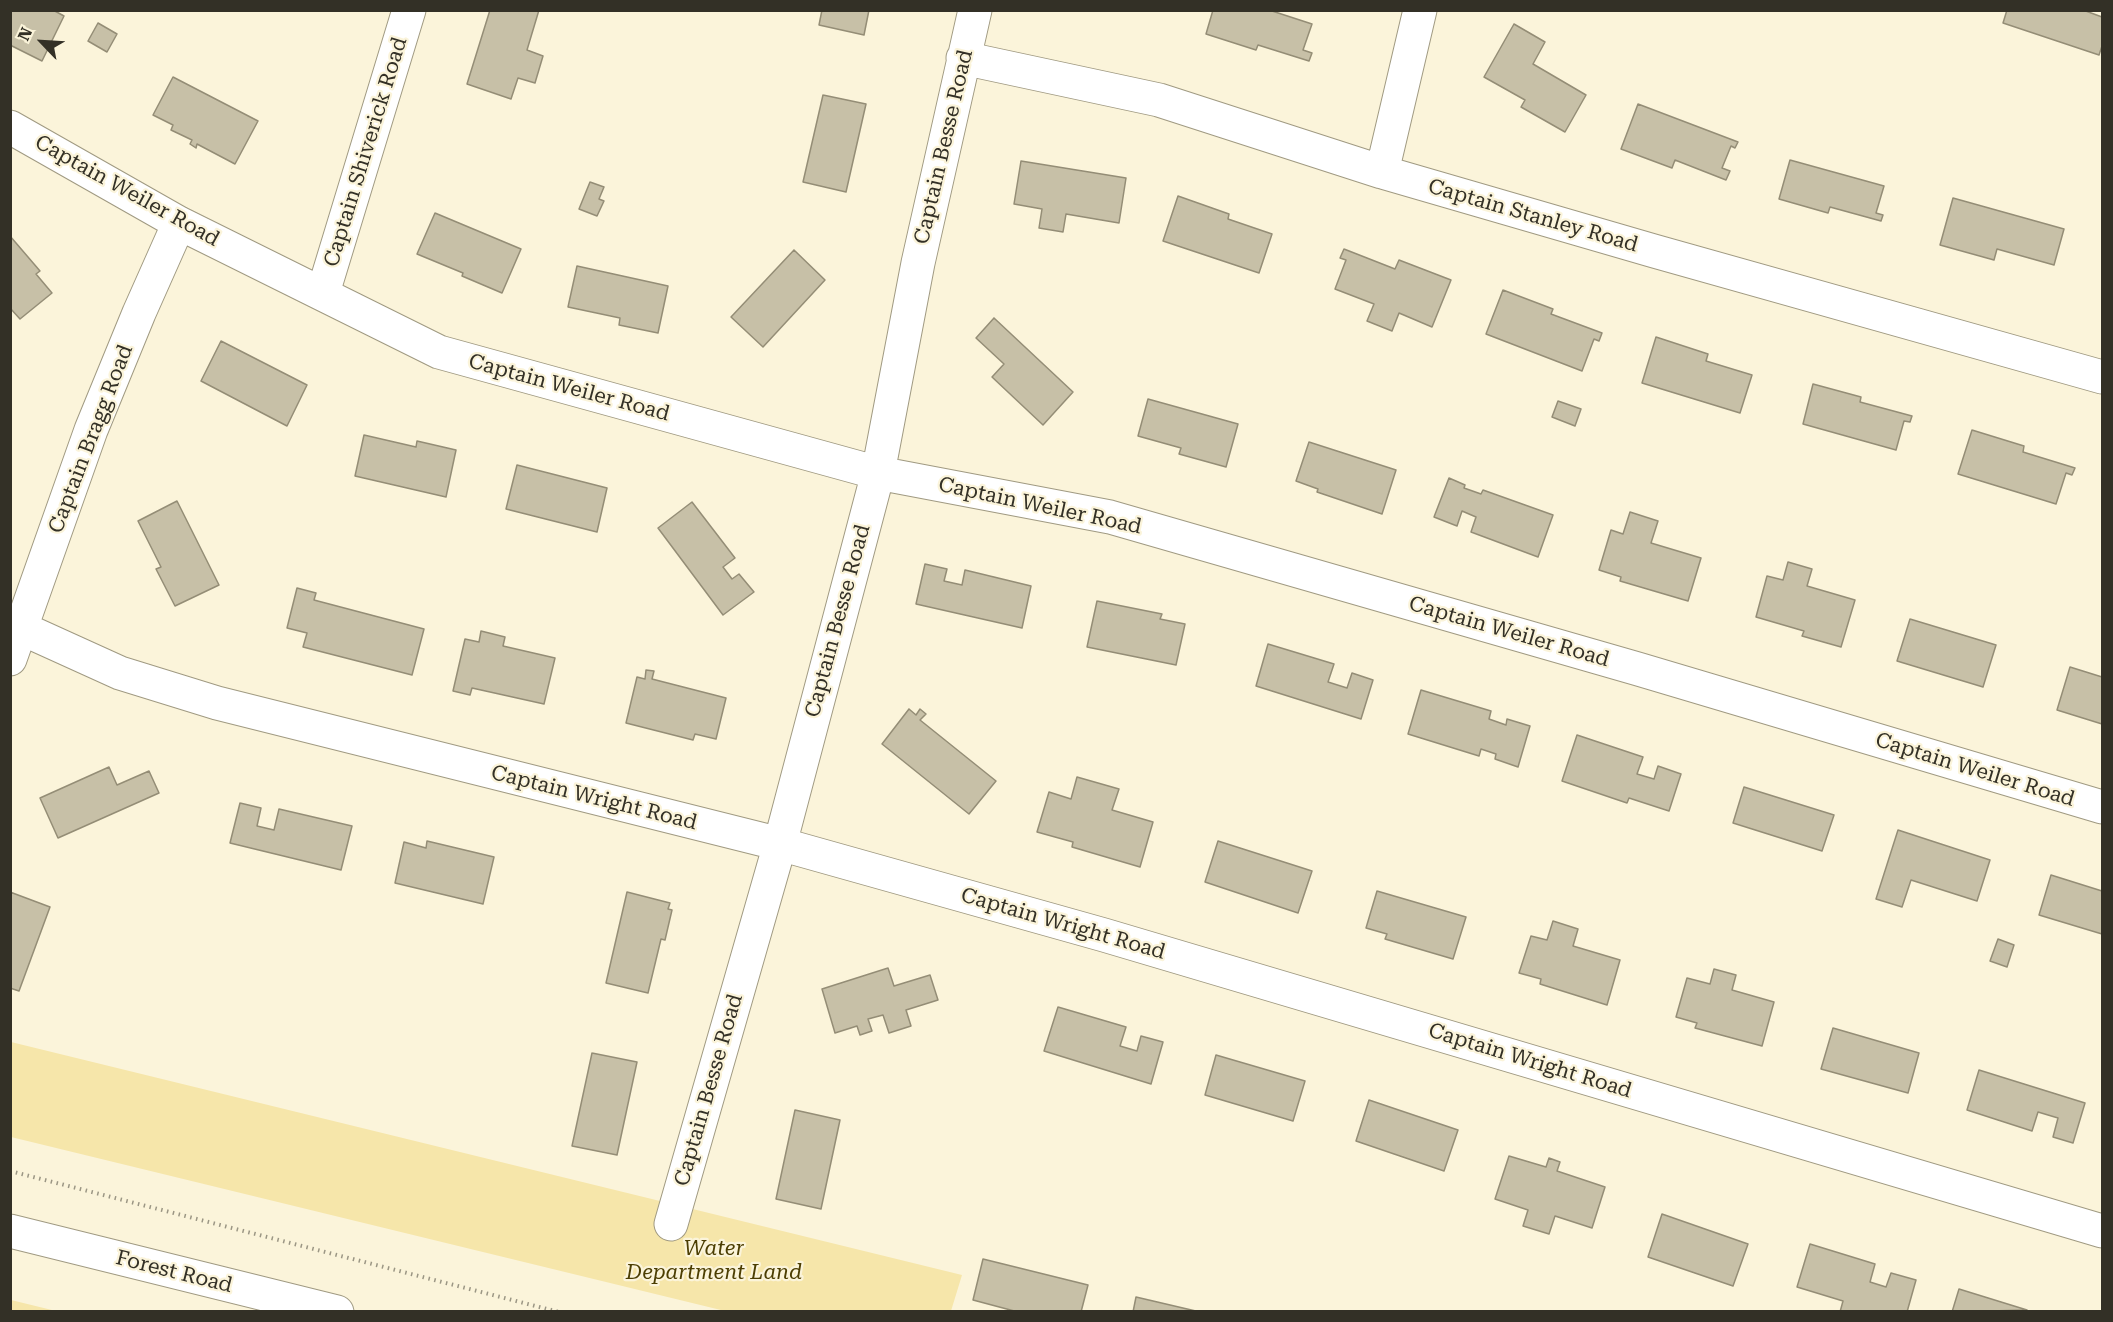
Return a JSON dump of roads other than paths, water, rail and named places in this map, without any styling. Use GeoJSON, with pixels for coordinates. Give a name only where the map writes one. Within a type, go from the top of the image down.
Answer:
{"type":"FeatureCollection","features":[{"type":"Feature","properties":{"kind":"street","name":"Captain Shiverick Road"},"geometry":{"type":"LineString","coordinates":[[323,293],[409,10]]}},
{"type":"Feature","properties":{"kind":"street","name":"Captain Besse Road"},"geometry":{"type":"LineString","coordinates":[[671,1224],[780,844],[878,473],[918,263],[975,10]]}},
{"type":"Feature","properties":{"kind":"street"},"geometry":{"type":"LineString","coordinates":[[1382,172],[1420,10]]}},
{"type":"Feature","properties":{"kind":"street","name":"Captain Stanley Road"},"geometry":{"type":"LineString","coordinates":[[963,58],[1159,100],[1382,172],[2103,377]]}},
{"type":"Feature","properties":{"kind":"street","name":"Captain Weiler Road"},"geometry":{"type":"LineString","coordinates":[[10,127],[179,223],[439,352],[878,473],[1110,517],[1638,669],[2103,807]]}},
{"type":"Feature","properties":{"kind":"street","name":"Captain Bragg Road"},"geometry":{"type":"LineString","coordinates":[[10,659],[91,430],[179,223]]}},
{"type":"Feature","properties":{"kind":"street","name":"Captain Wright Road"},"geometry":{"type":"LineString","coordinates":[[22,629],[120,673],[217,703],[780,844],[1115,938],[2103,1231]]}},
{"type":"Feature","properties":{"kind":"street","name":"Forest Road"},"geometry":{"type":"LineString","coordinates":[[10,1231],[338,1311]]}},
{"type":"Feature","properties":{"kind":"park label","name":"Water Department Land"},"geometry":{"type":"Point","coordinates":[714,1261]}}]}
